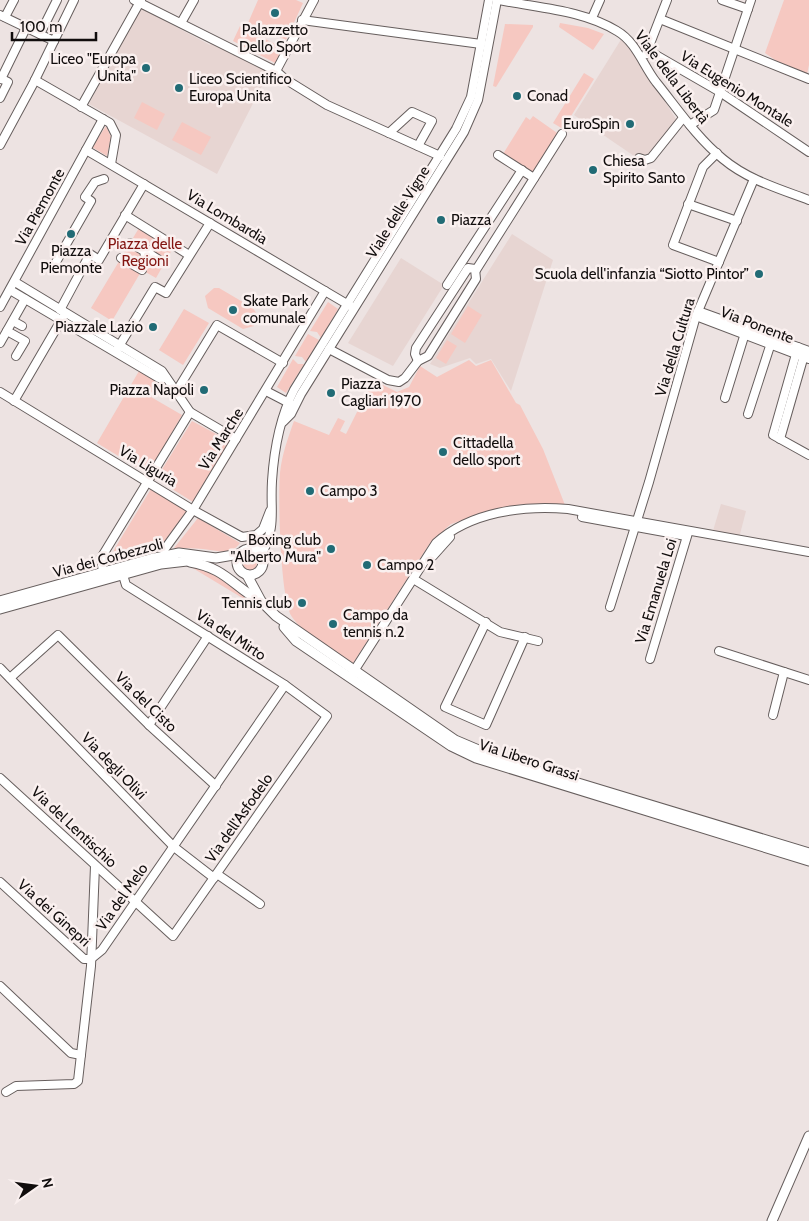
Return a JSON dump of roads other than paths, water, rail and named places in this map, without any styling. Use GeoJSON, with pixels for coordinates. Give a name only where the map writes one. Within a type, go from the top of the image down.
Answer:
{"type":"FeatureCollection","features":[{"type":"Feature","properties":{"kind":"main road"},"geometry":{"type":"LineString","coordinates":[[244,550],[253,550],[261,556],[262,565],[251,574],[237,566],[240,554],[244,550]]}},
{"type":"Feature","properties":{"kind":"main road","name":"Via dei Corbezzoli"},"geometry":{"type":"LineString","coordinates":[[24,598],[103,572],[179,553],[216,558],[240,554]]}},
{"type":"Feature","properties":{"kind":"main road","name":"Via dei Corbezzoli"},"geometry":{"type":"LineString","coordinates":[[24,598],[123,575],[161,564],[187,561],[201,557]]}},
{"type":"Feature","properties":{"kind":"main road","name":"Via dei Corbezzoli"},"geometry":{"type":"LineString","coordinates":[[216,558],[237,566]]}},
{"type":"Feature","properties":{"kind":"main road"},"geometry":{"type":"LineString","coordinates":[[187,561],[204,564],[223,572],[248,594],[261,601]]}},
{"type":"Feature","properties":{"kind":"main road"},"geometry":{"type":"LineString","coordinates":[[251,574],[253,588],[261,601]]}},
{"type":"Feature","properties":{"kind":"main road"},"geometry":{"type":"LineString","coordinates":[[0,601],[24,598]]}},
{"type":"Feature","properties":{"kind":"main road"},"geometry":{"type":"LineString","coordinates":[[0,609],[24,598]]}},
{"type":"Feature","properties":{"kind":"main road","name":"Via Libero Grassi"},"geometry":{"type":"LineString","coordinates":[[261,601],[296,641],[455,740],[478,752],[809,853]]}},
{"type":"Feature","properties":{"kind":"main road","name":"Via Libero Grassi"},"geometry":{"type":"LineString","coordinates":[[353,675],[451,746],[476,758],[809,861]]}},
{"type":"Feature","properties":{"kind":"main road"},"geometry":{"type":"LineString","coordinates":[[772,1221],[809,1136]]}},
{"type":"Feature","properties":{"kind":"street"},"geometry":{"type":"LineString","coordinates":[[14,0],[3,16],[54,41]]}},
{"type":"Feature","properties":{"kind":"street"},"geometry":{"type":"LineString","coordinates":[[40,34],[57,0]]}},
{"type":"Feature","properties":{"kind":"street"},"geometry":{"type":"LineString","coordinates":[[0,145],[35,80],[74,0]]}},
{"type":"Feature","properties":{"kind":"street"},"geometry":{"type":"LineString","coordinates":[[181,23],[194,0]]}},
{"type":"Feature","properties":{"kind":"street"},"geometry":{"type":"LineString","coordinates":[[276,71],[314,0]]}},
{"type":"Feature","properties":{"kind":"street","name":"Viale delle Vigne"},"geometry":{"type":"LineString","coordinates":[[261,556],[270,537],[274,520],[272,506],[274,461],[283,422],[291,404],[456,130],[471,97],[489,0]]}},
{"type":"Feature","properties":{"kind":"street","name":"Viale delle Vigne"},"geometry":{"type":"LineString","coordinates":[[291,404],[330,349],[351,306],[464,132],[478,100],[498,0]]}},
{"type":"Feature","properties":{"kind":"street","name":"Viale della Libertà"},"geometry":{"type":"LineString","coordinates":[[498,0],[592,18],[624,35],[683,118],[717,154],[754,179],[808,199]]}},
{"type":"Feature","properties":{"kind":"street"},"geometry":{"type":"LineString","coordinates":[[592,18],[600,0]]}},
{"type":"Feature","properties":{"kind":"street"},"geometry":{"type":"LineString","coordinates":[[642,58],[649,51],[667,0]]}},
{"type":"Feature","properties":{"kind":"street"},"geometry":{"type":"LineString","coordinates":[[722,0],[748,9]]}},
{"type":"Feature","properties":{"kind":"street"},"geometry":{"type":"LineString","coordinates":[[690,126],[714,110],[751,0]]}},
{"type":"Feature","properties":{"kind":"street"},"geometry":{"type":"LineString","coordinates":[[81,107],[138,1],[276,71],[284,80],[327,105],[440,156]]}},
{"type":"Feature","properties":{"kind":"street"},"geometry":{"type":"LineString","coordinates":[[660,19],[809,79]]}},
{"type":"Feature","properties":{"kind":"street"},"geometry":{"type":"LineString","coordinates":[[302,20],[481,44]]}},
{"type":"Feature","properties":{"kind":"street"},"geometry":{"type":"LineString","coordinates":[[0,98],[3,80],[26,28]]}},
{"type":"Feature","properties":{"kind":"street","name":"Via Eugenio Montale"},"geometry":{"type":"LineString","coordinates":[[649,51],[720,92],[809,152]]}},
{"type":"Feature","properties":{"kind":"street"},"geometry":{"type":"LineString","coordinates":[[35,80],[110,123],[116,135],[111,164]]}},
{"type":"Feature","properties":{"kind":"street"},"geometry":{"type":"LineString","coordinates":[[388,133],[412,112],[432,121],[418,146]]}},
{"type":"Feature","properties":{"kind":"street"},"geometry":{"type":"LineString","coordinates":[[639,158],[645,160],[651,158],[683,118]]}},
{"type":"Feature","properties":{"kind":"street","name":"Via Piemonte"},"geometry":{"type":"LineString","coordinates":[[0,307],[103,119]]}},
{"type":"Feature","properties":{"kind":"street"},"geometry":{"type":"LineString","coordinates":[[330,349],[388,380],[399,382],[405,378],[418,361],[428,356],[476,279],[478,267],[562,134]]}},
{"type":"Feature","properties":{"kind":"street","name":"Via Lombardia"},"geometry":{"type":"LineString","coordinates":[[86,150],[351,306]]}},
{"type":"Feature","properties":{"kind":"street"},"geometry":{"type":"LineString","coordinates":[[717,154],[703,167],[673,245],[719,262]]}},
{"type":"Feature","properties":{"kind":"street"},"geometry":{"type":"LineString","coordinates":[[498,155],[534,178]]}},
{"type":"Feature","properties":{"kind":"street"},"geometry":{"type":"LineString","coordinates":[[447,284],[522,170]]}},
{"type":"Feature","properties":{"kind":"street"},"geometry":{"type":"LineString","coordinates":[[52,269],[92,201],[85,197],[104,179]]}},
{"type":"Feature","properties":{"kind":"street","name":"Via della Cultura"},"geometry":{"type":"LineString","coordinates":[[610,607],[697,314],[754,179]]}},
{"type":"Feature","properties":{"kind":"street"},"geometry":{"type":"LineString","coordinates":[[14,400],[62,314],[90,254],[99,260],[144,184]]}},
{"type":"Feature","properties":{"kind":"street"},"geometry":{"type":"LineString","coordinates":[[808,199],[809,189]]}},
{"type":"Feature","properties":{"kind":"street"},"geometry":{"type":"LineString","coordinates":[[688,204],[737,221]]}},
{"type":"Feature","properties":{"kind":"street"},"geometry":{"type":"LineString","coordinates":[[125,216],[190,255]]}},
{"type":"Feature","properties":{"kind":"street"},"geometry":{"type":"LineString","coordinates":[[118,349],[155,287],[166,293],[210,222]]}},
{"type":"Feature","properties":{"kind":"street"},"geometry":{"type":"LineString","coordinates":[[121,258],[140,269],[157,235]]}},
{"type":"Feature","properties":{"kind":"street"},"geometry":{"type":"LineString","coordinates":[[130,243],[164,263]]}},
{"type":"Feature","properties":{"kind":"street"},"geometry":{"type":"LineString","coordinates":[[467,254],[478,267]]}},
{"type":"Feature","properties":{"kind":"street"},"geometry":{"type":"LineString","coordinates":[[418,361],[415,354],[416,348],[464,272],[468,268],[478,267]]}},
{"type":"Feature","properties":{"kind":"street"},"geometry":{"type":"LineString","coordinates":[[15,282],[118,349],[162,371],[190,412],[236,439]]}},
{"type":"Feature","properties":{"kind":"street"},"geometry":{"type":"LineString","coordinates":[[10,290],[25,299],[62,314]]}},
{"type":"Feature","properties":{"kind":"street","name":"Via Marche"},"geometry":{"type":"LineString","coordinates":[[164,550],[193,510],[325,291]]}},
{"type":"Feature","properties":{"kind":"street"},"geometry":{"type":"LineString","coordinates":[[0,342],[25,299]]}},
{"type":"Feature","properties":{"kind":"street","name":"Via Ponente"},"geometry":{"type":"LineString","coordinates":[[697,314],[804,353]]}},
{"type":"Feature","properties":{"kind":"street"},"geometry":{"type":"LineString","coordinates":[[13,321],[22,326]]}},
{"type":"Feature","properties":{"kind":"street"},"geometry":{"type":"LineString","coordinates":[[176,392],[217,325],[283,363]]}},
{"type":"Feature","properties":{"kind":"street"},"geometry":{"type":"LineString","coordinates":[[7,331],[25,341],[16,356]]}},
{"type":"Feature","properties":{"kind":"street"},"geometry":{"type":"LineString","coordinates":[[726,398],[746,332]]}},
{"type":"Feature","properties":{"kind":"street"},"geometry":{"type":"LineString","coordinates":[[748,414],[771,341]]}},
{"type":"Feature","properties":{"kind":"street"},"geometry":{"type":"LineString","coordinates":[[804,353],[773,436],[809,455]]}},
{"type":"Feature","properties":{"kind":"street"},"geometry":{"type":"LineString","coordinates":[[266,391],[291,404]]}},
{"type":"Feature","properties":{"kind":"street","name":"Via Liguria"},"geometry":{"type":"LineString","coordinates":[[0,392],[193,510],[242,537],[248,538],[256,535],[263,529],[272,506]]}},
{"type":"Feature","properties":{"kind":"street"},"geometry":{"type":"LineString","coordinates":[[103,572],[100,558],[190,412]]}},
{"type":"Feature","properties":{"kind":"street"},"geometry":{"type":"LineString","coordinates":[[353,675],[429,558],[448,538],[463,528],[518,512],[548,507],[809,556]]}},
{"type":"Feature","properties":{"kind":"street"},"geometry":{"type":"LineString","coordinates":[[688,534],[809,552]]}},
{"type":"Feature","properties":{"kind":"street","name":"Via Emanuela Loi"},"geometry":{"type":"LineString","coordinates":[[650,659],[688,534]]}},
{"type":"Feature","properties":{"kind":"street"},"geometry":{"type":"LineString","coordinates":[[253,550],[270,537]]}},
{"type":"Feature","properties":{"kind":"street"},"geometry":{"type":"LineString","coordinates":[[400,601],[416,580],[429,558]]}},
{"type":"Feature","properties":{"kind":"street","name":"Via del Mirto"},"geometry":{"type":"LineString","coordinates":[[123,575],[126,585],[285,685],[328,716]]}},
{"type":"Feature","properties":{"kind":"street"},"geometry":{"type":"LineString","coordinates":[[416,580],[500,632],[538,641]]}},
{"type":"Feature","properties":{"kind":"street"},"geometry":{"type":"LineString","coordinates":[[486,622],[445,707],[486,725],[525,637]]}},
{"type":"Feature","properties":{"kind":"street","name":"Via del Cisto"},"geometry":{"type":"LineString","coordinates":[[10,678],[58,635],[149,726],[216,786]]}},
{"type":"Feature","properties":{"kind":"street"},"geometry":{"type":"LineString","coordinates":[[149,726],[208,636]]}},
{"type":"Feature","properties":{"kind":"street"},"geometry":{"type":"LineString","coordinates":[[719,651],[809,680]]}},
{"type":"Feature","properties":{"kind":"street","name":"Via degli Olivi"},"geometry":{"type":"LineString","coordinates":[[0,668],[174,847],[215,876],[260,904]]}},
{"type":"Feature","properties":{"kind":"street"},"geometry":{"type":"LineString","coordinates":[[773,714],[784,672]]}},
{"type":"Feature","properties":{"kind":"street","name":"Via del Melo"},"geometry":{"type":"LineString","coordinates":[[91,959],[102,950],[285,685]]}},
{"type":"Feature","properties":{"kind":"street","name":"Via dell'Asfodelo"},"geometry":{"type":"LineString","coordinates":[[173,936],[328,716]]}},
{"type":"Feature","properties":{"kind":"street","name":"Via del Lentischio"},"geometry":{"type":"LineString","coordinates":[[0,778],[173,936]]}},
{"type":"Feature","properties":{"kind":"street"},"geometry":{"type":"LineString","coordinates":[[6,1092],[16,1086],[74,1084],[78,1081],[91,959],[95,866]]}},
{"type":"Feature","properties":{"kind":"street","name":"Via dei Ginepri"},"geometry":{"type":"LineString","coordinates":[[0,882],[84,959],[91,959]]}},
{"type":"Feature","properties":{"kind":"street"},"geometry":{"type":"LineString","coordinates":[[0,986],[71,1053],[80,1065]]}},
{"type":"Feature","properties":{"kind":"street"},"geometry":{"type":"LineString","coordinates":[[71,1053],[81,1054]]}},
{"type":"Feature","properties":{"kind":"place","name":"Palazzetto Dello Sport"},"geometry":{"type":"Point","coordinates":[275,13]}},
{"type":"Feature","properties":{"kind":"place","name":"Liceo \"Europa Unita\""},"geometry":{"type":"Point","coordinates":[146,68]}},
{"type":"Feature","properties":{"kind":"place","name":"Liceo Scientifico Europa Unita"},"geometry":{"type":"Point","coordinates":[179,88]}},
{"type":"Feature","properties":{"kind":"place","name":"Conad"},"geometry":{"type":"Point","coordinates":[517,96]}},
{"type":"Feature","properties":{"kind":"place","name":"EuroSpin"},"geometry":{"type":"Point","coordinates":[630,124]}},
{"type":"Feature","properties":{"kind":"place","name":"Chiesa Spirito Santo"},"geometry":{"type":"Point","coordinates":[593,170]}},
{"type":"Feature","properties":{"kind":"place","name":"Piazza"},"geometry":{"type":"Point","coordinates":[441,220]}},
{"type":"Feature","properties":{"kind":"place","name":"Piazza Piemonte"},"geometry":{"type":"Point","coordinates":[71,234]}},
{"type":"Feature","properties":{"kind":"place","name":"Scuola dell'infanzia “Siotto Pintor”"},"geometry":{"type":"Point","coordinates":[759,274]}},
{"type":"Feature","properties":{"kind":"place","name":"Skate Park comunale"},"geometry":{"type":"Point","coordinates":[233,310]}},
{"type":"Feature","properties":{"kind":"place","name":"Piazzale Lazio"},"geometry":{"type":"Point","coordinates":[153,327]}},
{"type":"Feature","properties":{"kind":"place","name":"Piazza Napoli"},"geometry":{"type":"Point","coordinates":[204,390]}},
{"type":"Feature","properties":{"kind":"place","name":"Piazza Cagliari 1970"},"geometry":{"type":"Point","coordinates":[331,393]}},
{"type":"Feature","properties":{"kind":"place","name":"Cittadella dello sport"},"geometry":{"type":"Point","coordinates":[443,452]}},
{"type":"Feature","properties":{"kind":"place","name":"Campo 3"},"geometry":{"type":"Point","coordinates":[310,491]}},
{"type":"Feature","properties":{"kind":"place","name":"Boxing club \"Alberto Mura\""},"geometry":{"type":"Point","coordinates":[331,549]}},
{"type":"Feature","properties":{"kind":"place","name":"Campo 2"},"geometry":{"type":"Point","coordinates":[367,565]}},
{"type":"Feature","properties":{"kind":"place","name":"Tennis club"},"geometry":{"type":"Point","coordinates":[302,603]}},
{"type":"Feature","properties":{"kind":"place","name":"Campo da tennis n.2"},"geometry":{"type":"Point","coordinates":[333,624]}},
{"type":"Feature","properties":{"kind":"park label","name":"Piazza delle Regioni"},"geometry":{"type":"Point","coordinates":[145,252]}}]}
